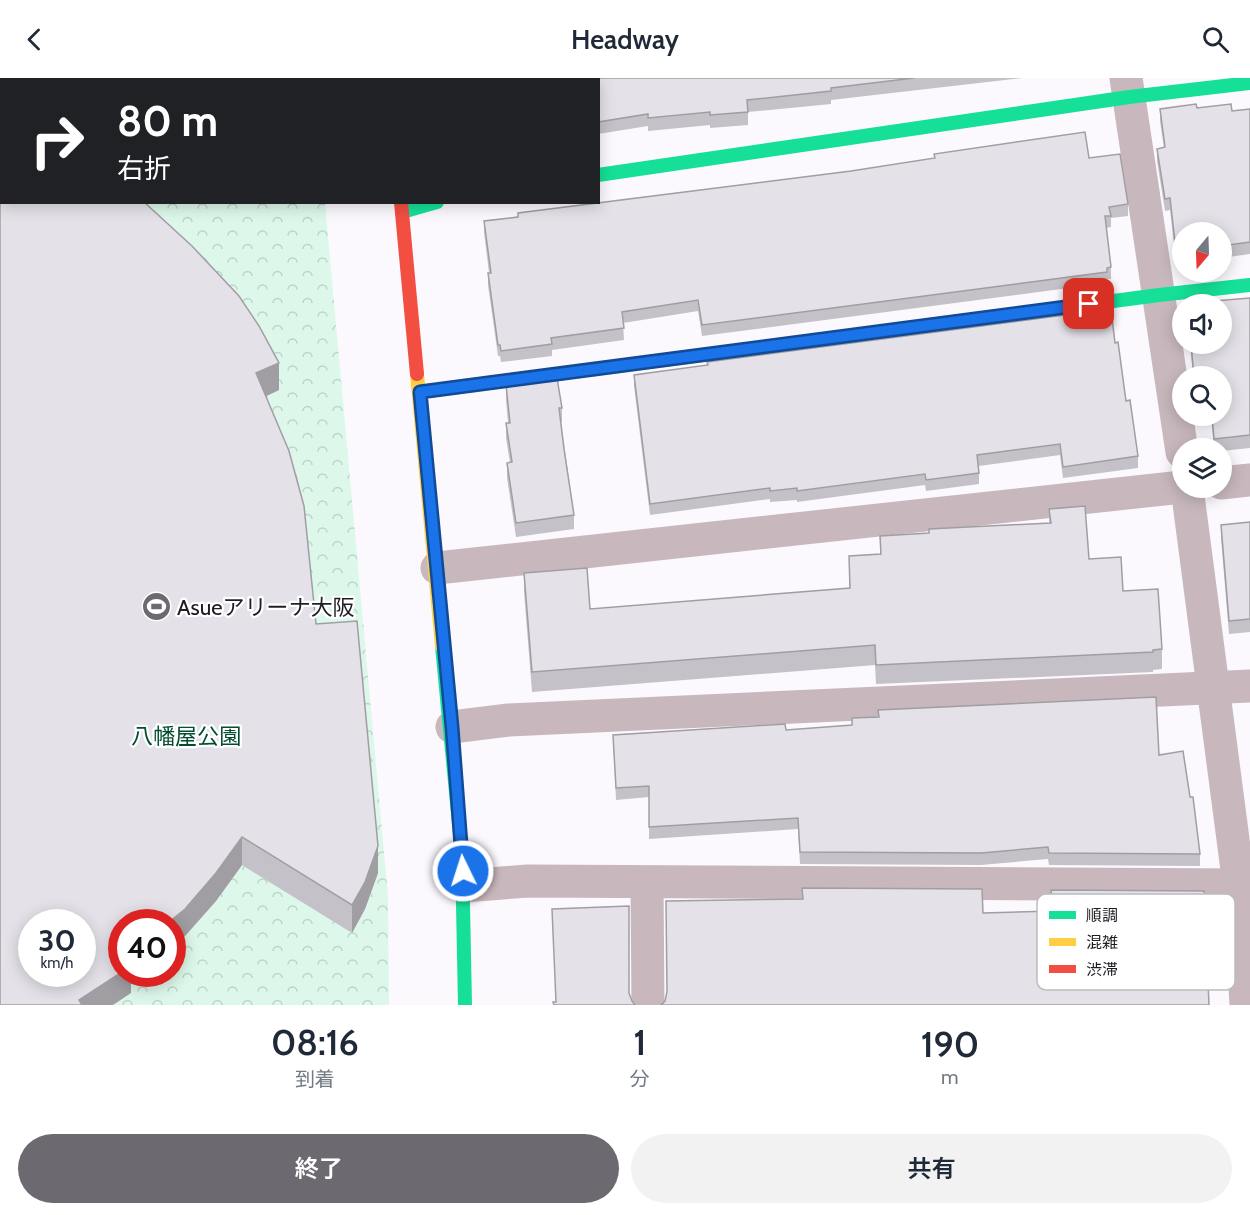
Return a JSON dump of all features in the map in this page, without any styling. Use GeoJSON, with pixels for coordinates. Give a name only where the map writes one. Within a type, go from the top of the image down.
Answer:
{"type":"FeatureCollection","features":[{"type":"Feature","properties":{"kind":"street"},"geometry":{"type":"LineString","coordinates":[[600,175],[1128,87],[1250,83]]}},
{"type":"Feature","properties":{"kind":"street"},"geometry":{"type":"LineString","coordinates":[[1128,87],[1180,438]]}},
{"type":"Feature","properties":{"kind":"street"},"geometry":{"type":"LineString","coordinates":[[423,204],[402,207],[452,727],[464,886],[465,1005]]}},
{"type":"Feature","properties":{"kind":"street"},"geometry":{"type":"LineString","coordinates":[[420,392],[1250,285]]}},
{"type":"Feature","properties":{"kind":"street"},"geometry":{"type":"LineString","coordinates":[[1232,482],[1250,480]]}},
{"type":"Feature","properties":{"kind":"street"},"geometry":{"type":"LineString","coordinates":[[437,568],[1172,488]]}},
{"type":"Feature","properties":{"kind":"street"},"geometry":{"type":"LineString","coordinates":[[1188,498],[1213,688],[1244,885],[1246,1005]]}},
{"type":"Feature","properties":{"kind":"street"},"geometry":{"type":"LineString","coordinates":[[452,727],[521,720],[1250,686]]}},
{"type":"Feature","properties":{"kind":"street"},"geometry":{"type":"LineString","coordinates":[[464,886],[528,881],[1244,885]]}},
{"type":"Feature","properties":{"kind":"street"},"geometry":{"type":"LineString","coordinates":[[647,883],[648,1005]]}},
{"type":"Feature","properties":{"kind":"green space","name":"八幡屋公園"},"geometry":{"type":"Polygon","coordinates":[[[0,204],[325,204],[388,896],[389,1005],[0,1005],[0,204]]]}},
{"type":"Feature","properties":{"kind":"building"},"geometry":{"type":"Polygon","coordinates":[[[600,78],[914,78],[831,88],[831,91],[747,100],[748,112],[710,115],[710,112],[648,118],[648,114],[600,122],[600,78]]]}},
{"type":"Feature","properties":{"kind":"building"},"geometry":{"type":"Polygon","coordinates":[[[1196,104],[1197,108],[1231,104],[1232,111],[1250,109],[1250,242],[1232,244],[1232,222],[1173,222],[1170,198],[1165,199],[1157,149],[1165,147],[1160,109],[1196,104]]]}},
{"type":"Feature","properties":{"kind":"building"},"geometry":{"type":"Polygon","coordinates":[[[1085,132],[1089,158],[1120,154],[1128,204],[1109,207],[1111,216],[1105,216],[1111,267],[1107,268],[1107,272],[702,325],[698,300],[622,312],[624,328],[551,338],[552,344],[501,351],[498,345],[488,273],[491,273],[484,221],[518,217],[518,213],[851,171],[935,158],[934,154],[1085,132]]]}},
{"type":"Feature","properties":{"kind":"building","name":"八幡屋公園"},"geometry":{"type":"Polygon","coordinates":[[[0,204],[146,204],[192,246],[239,296],[279,363],[256,373],[289,451],[304,506],[316,624],[357,621],[378,846],[365,882],[352,905],[242,837],[216,873],[185,909],[108,909],[108,981],[79,1000],[82,1005],[0,1005],[0,204]]]}},
{"type":"Feature","properties":{"kind":"building"},"geometry":{"type":"Polygon","coordinates":[[[1250,298],[1250,435],[1214,438],[1213,426],[1232,426],[1232,366],[1193,366],[1192,354],[1232,354],[1232,300],[1250,298]]]}},
{"type":"Feature","properties":{"kind":"building"},"geometry":{"type":"Polygon","coordinates":[[[1111,309],[1126,401],[1130,400],[1138,456],[1063,467],[1060,444],[977,455],[979,473],[926,480],[925,474],[797,491],[797,488],[770,491],[770,488],[650,504],[634,375],[708,365],[707,362],[1111,309]]]}},
{"type":"Feature","properties":{"kind":"building"},"geometry":{"type":"Polygon","coordinates":[[[557,378],[574,515],[516,523],[507,463],[512,462],[506,423],[510,423],[506,385],[557,378]]]}},
{"type":"Feature","properties":{"kind":"building"},"geometry":{"type":"Polygon","coordinates":[[[1085,506],[1089,559],[1121,557],[1123,591],[1158,589],[1162,649],[1153,650],[1153,652],[876,665],[875,645],[532,672],[524,573],[587,568],[590,609],[850,588],[849,556],[881,554],[880,536],[929,533],[929,529],[1051,523],[1049,509],[1085,506]]]}},
{"type":"Feature","properties":{"kind":"building"},"geometry":{"type":"Polygon","coordinates":[[[1250,522],[1250,619],[1229,621],[1221,525],[1250,522]]]}},
{"type":"Feature","properties":{"kind":"building"},"geometry":{"type":"Polygon","coordinates":[[[1156,697],[1159,755],[1183,751],[1190,797],[1193,797],[1200,854],[1049,853],[1048,847],[981,853],[800,852],[798,818],[649,827],[649,786],[616,788],[613,735],[785,724],[786,730],[852,725],[852,718],[879,717],[878,710],[1156,697]]]}},
{"type":"Feature","properties":{"kind":"building"},"geometry":{"type":"Polygon","coordinates":[[[802,888],[982,889],[983,913],[1037,911],[1037,990],[1208,990],[1209,1005],[661,1005],[665,1001],[667,992],[666,901],[803,899],[802,888]]]}},
{"type":"Feature","properties":{"kind":"building"},"geometry":{"type":"Polygon","coordinates":[[[1051,890],[1204,891],[1204,894],[1051,894],[1051,890]]]}},
{"type":"Feature","properties":{"kind":"building"},"geometry":{"type":"Polygon","coordinates":[[[629,906],[629,993],[635,1005],[554,1005],[553,1002],[556,1002],[552,909],[629,906]]]}},
{"type":"Feature","properties":{"kind":"traffic: fast"},"geometry":{"type":"LineString","coordinates":[[600,175],[1129,97],[1250,83]]}},
{"type":"Feature","properties":{"kind":"traffic: fast"},"geometry":{"type":"LineString","coordinates":[[402,212],[430,204]]}},
{"type":"Feature","properties":{"kind":"traffic: fast"},"geometry":{"type":"LineString","coordinates":[[757,348],[1250,285]]}},
{"type":"Feature","properties":{"kind":"traffic: fast"},"geometry":{"type":"LineString","coordinates":[[442,646],[462,855],[465,1005]]}},
{"type":"Feature","properties":{"kind":"traffic: slow"},"geometry":{"type":"LineString","coordinates":[[420,392],[757,348]]}},
{"type":"Feature","properties":{"kind":"traffic: slow"},"geometry":{"type":"LineString","coordinates":[[417,374],[442,646]]}},
{"type":"Feature","properties":{"kind":"traffic: jam"},"geometry":{"type":"LineString","coordinates":[[401,204],[417,374]]}},
{"type":"Feature","properties":{"kind":"place","name":"Asueアリーナ大阪"},"geometry":{"type":"Point","coordinates":[156,607]}},
{"type":"Feature","properties":{"kind":"route"},"geometry":{"type":"LineString","coordinates":[[463,871],[452,727],[420,392],[1089,304]]}}]}
